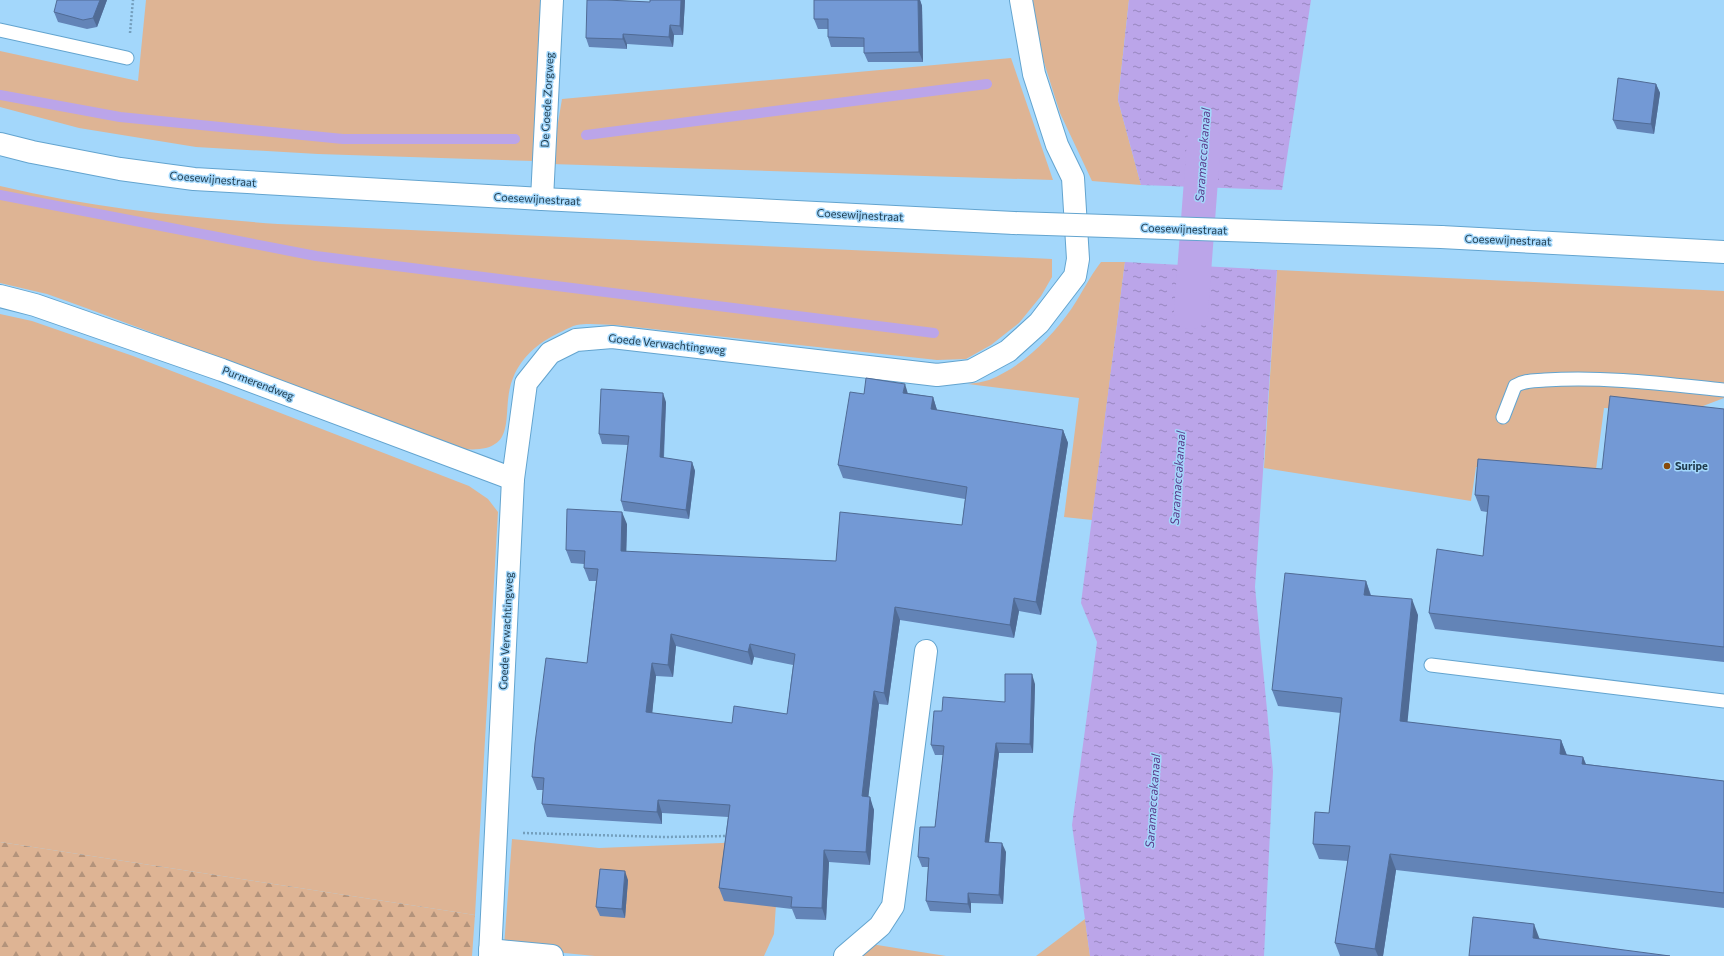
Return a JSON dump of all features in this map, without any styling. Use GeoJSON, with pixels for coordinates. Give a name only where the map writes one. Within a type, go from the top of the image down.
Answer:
{"type":"FeatureCollection","features":[{"type":"Feature","properties":{"kind":"street","name":"De Goede Zorgweg"},"geometry":{"type":"LineString","coordinates":[[542,199],[552,0]]}},
{"type":"Feature","properties":{"kind":"street","name":"Goede Verwachtingweg"},"geometry":{"type":"LineString","coordinates":[[490,953],[513,479],[526,384],[550,353],[576,340],[612,337],[937,375],[971,371],[1008,351],[1039,323],[1075,276],[1078,259],[1072,178],[1057,145],[1034,74],[1022,0]]}},
{"type":"Feature","properties":{"kind":"street","name":"Coesewijnestraat"},"geometry":{"type":"LineString","coordinates":[[0,144],[32,152],[120,169],[194,179],[542,199],[1014,223],[1441,237],[1724,252]]}},
{"type":"Feature","properties":{"kind":"street","name":"Purmerendweg"},"geometry":{"type":"LineString","coordinates":[[0,296],[35,305],[222,370],[513,479]]}},
{"type":"Feature","properties":{"kind":"street"},"geometry":{"type":"LineString","coordinates":[[845,956],[880,926],[893,906],[926,651]]}},
{"type":"Feature","properties":{"kind":"street"},"geometry":{"type":"LineString","coordinates":[[490,953],[552,956]]}},
{"type":"Feature","properties":{"kind":"lane"},"geometry":{"type":"LineString","coordinates":[[0,30],[127,58]]}},
{"type":"Feature","properties":{"kind":"lane"},"geometry":{"type":"LineString","coordinates":[[1503,417],[1516,386],[1524,382],[1561,379],[1638,381],[1724,390]]}},
{"type":"Feature","properties":{"kind":"lane"},"geometry":{"type":"LineString","coordinates":[[1431,665],[1724,701]]}},
{"type":"Feature","properties":{"kind":"path"},"geometry":{"type":"LineString","coordinates":[[127,58],[133,0]]}},
{"type":"Feature","properties":{"kind":"path"},"geometry":{"type":"LineString","coordinates":[[497,832],[665,837],[732,836]]}},
{"type":"Feature","properties":{"kind":"green space"},"geometry":{"type":"Polygon","coordinates":[[[146,0],[546,0],[533,161],[318,154],[196,147],[79,128],[0,107],[0,51],[138,81],[146,0]]]}},
{"type":"Feature","properties":{"kind":"green space"},"geometry":{"type":"Polygon","coordinates":[[[1030,0],[1129,0],[1118,100],[1141,185],[1092,181],[1060,113],[1035,34],[1030,0]]]}},
{"type":"Feature","properties":{"kind":"green space"},"geometry":{"type":"Polygon","coordinates":[[[1011,58],[1053,180],[551,164],[562,99],[1011,58]]]}},
{"type":"Feature","properties":{"kind":"green space"},"geometry":{"type":"Polygon","coordinates":[[[0,186],[34,194],[138,211],[278,224],[1052,259],[1052,277],[1041,296],[1019,323],[991,345],[966,359],[937,360],[616,325],[575,325],[540,344],[527,355],[522,362],[513,378],[509,391],[507,417],[501,438],[494,445],[482,449],[463,449],[47,294],[0,283],[0,186]]]}},
{"type":"Feature","properties":{"kind":"green space"},"geometry":{"type":"Polygon","coordinates":[[[1101,262],[1125,262],[1092,520],[1064,517],[1079,398],[968,384],[987,381],[1001,374],[1025,359],[1035,350],[1064,319],[1101,262]]]}},
{"type":"Feature","properties":{"kind":"green space"},"geometry":{"type":"Polygon","coordinates":[[[1277,270],[1724,291],[1724,398],[1690,411],[1604,408],[1595,477],[1476,467],[1471,501],[1264,468],[1277,270]]]}},
{"type":"Feature","properties":{"kind":"green space"},"geometry":{"type":"Polygon","coordinates":[[[0,314],[32,321],[133,356],[469,486],[488,499],[498,512],[475,915],[0,842],[0,314]]]}},
{"type":"Feature","properties":{"kind":"green space"},"geometry":{"type":"Polygon","coordinates":[[[512,839],[599,848],[768,841],[776,904],[774,934],[764,956],[595,956],[504,947],[512,839]]]}},
{"type":"Feature","properties":{"kind":"green space"},"geometry":{"type":"Polygon","coordinates":[[[0,842],[475,915],[472,956],[0,956],[0,842]]]}},
{"type":"Feature","properties":{"kind":"green space"},"geometry":{"type":"Polygon","coordinates":[[[1085,919],[1090,956],[1036,956],[1085,919]]]}},
{"type":"Feature","properties":{"kind":"green space"},"geometry":{"type":"Polygon","coordinates":[[[871,944],[946,956],[854,956],[871,944]]]}},
{"type":"Feature","properties":{"kind":"water"},"geometry":{"type":"Polygon","coordinates":[[[1129,0],[1311,0],[1282,190],[1141,185],[1118,100],[1129,0]]]}},
{"type":"Feature","properties":{"kind":"water"},"geometry":{"type":"Polygon","coordinates":[[[1125,262],[1277,270],[1255,587],[1273,771],[1264,956],[1090,956],[1072,825],[1097,642],[1081,603],[1125,262]]]}},
{"type":"Feature","properties":{"kind":"building"},"geometry":{"type":"Polygon","coordinates":[[[57,0],[100,0],[93,18],[83,20],[54,12],[57,0]]]}},
{"type":"Feature","properties":{"kind":"building"},"geometry":{"type":"Polygon","coordinates":[[[587,0],[650,2],[650,0],[681,0],[680,26],[670,25],[669,37],[623,34],[623,39],[586,38],[587,0]]]}},
{"type":"Feature","properties":{"kind":"building"},"geometry":{"type":"Polygon","coordinates":[[[814,0],[918,0],[919,52],[864,53],[864,38],[828,37],[828,19],[814,19],[814,0]]]}},
{"type":"Feature","properties":{"kind":"building"},"geometry":{"type":"Polygon","coordinates":[[[1618,78],[1656,84],[1651,124],[1613,120],[1618,78]]]}},
{"type":"Feature","properties":{"kind":"building"},"geometry":{"type":"Polygon","coordinates":[[[866,378],[905,384],[903,393],[933,397],[931,409],[1063,430],[1036,602],[1014,598],[1010,625],[895,607],[884,693],[874,691],[862,796],[870,797],[866,852],[824,850],[822,908],[791,907],[792,897],[719,888],[730,805],[658,800],[657,812],[542,804],[544,778],[532,777],[546,658],[587,663],[598,569],[584,568],[585,551],[566,550],[567,509],[622,512],[621,551],[836,561],[840,512],[962,525],[967,487],[838,465],[850,392],[864,394],[866,378]],[[671,634],[668,665],[652,663],[646,712],[732,723],[734,706],[787,714],[795,654],[750,644],[748,652],[671,634]]]}},
{"type":"Feature","properties":{"kind":"building"},"geometry":{"type":"Polygon","coordinates":[[[601,389],[663,393],[660,457],[692,462],[686,510],[621,501],[629,436],[599,434],[601,389]]]}},
{"type":"Feature","properties":{"kind":"building"},"geometry":{"type":"Polygon","coordinates":[[[1610,396],[1724,409],[1724,647],[1429,613],[1437,549],[1483,556],[1489,496],[1475,495],[1478,459],[1602,469],[1610,396]]]}},
{"type":"Feature","properties":{"kind":"building"},"geometry":{"type":"Polygon","coordinates":[[[1285,573],[1366,581],[1364,595],[1412,599],[1400,721],[1561,740],[1560,754],[1583,757],[1582,764],[1724,781],[1724,893],[1390,854],[1375,949],[1335,943],[1350,846],[1313,844],[1315,812],[1329,813],[1342,698],[1272,690],[1285,573]]]}},
{"type":"Feature","properties":{"kind":"building"},"geometry":{"type":"Polygon","coordinates":[[[1005,674],[1032,674],[1030,744],[996,743],[985,842],[1002,843],[999,895],[968,893],[968,904],[926,901],[929,858],[918,857],[920,827],[935,827],[944,746],[931,745],[934,711],[942,711],[943,697],[1005,702],[1005,674]]]}},
{"type":"Feature","properties":{"kind":"building"},"geometry":{"type":"Polygon","coordinates":[[[600,869],[625,871],[622,909],[596,907],[600,869]]]}},
{"type":"Feature","properties":{"kind":"building"},"geometry":{"type":"Polygon","coordinates":[[[1473,917],[1534,924],[1533,938],[1670,956],[1469,956],[1473,917]]]}},
{"type":"Feature","properties":{"kind":"waterway"},"geometry":{"type":"LineString","coordinates":[[586,135],[987,84]]}},
{"type":"Feature","properties":{"kind":"waterway"},"geometry":{"type":"LineString","coordinates":[[0,95],[120,117],[343,139],[515,139]]}},
{"type":"Feature","properties":{"kind":"waterway","name":"Saramaccakanaal"},"geometry":{"type":"LineString","coordinates":[[1191,312],[1204,141]]}},
{"type":"Feature","properties":{"kind":"waterway"},"geometry":{"type":"LineString","coordinates":[[0,195],[316,256],[934,333]]}},
{"type":"Feature","properties":{"kind":"place","name":"Suripe"},"geometry":{"type":"Point","coordinates":[1667,466]}}]}
